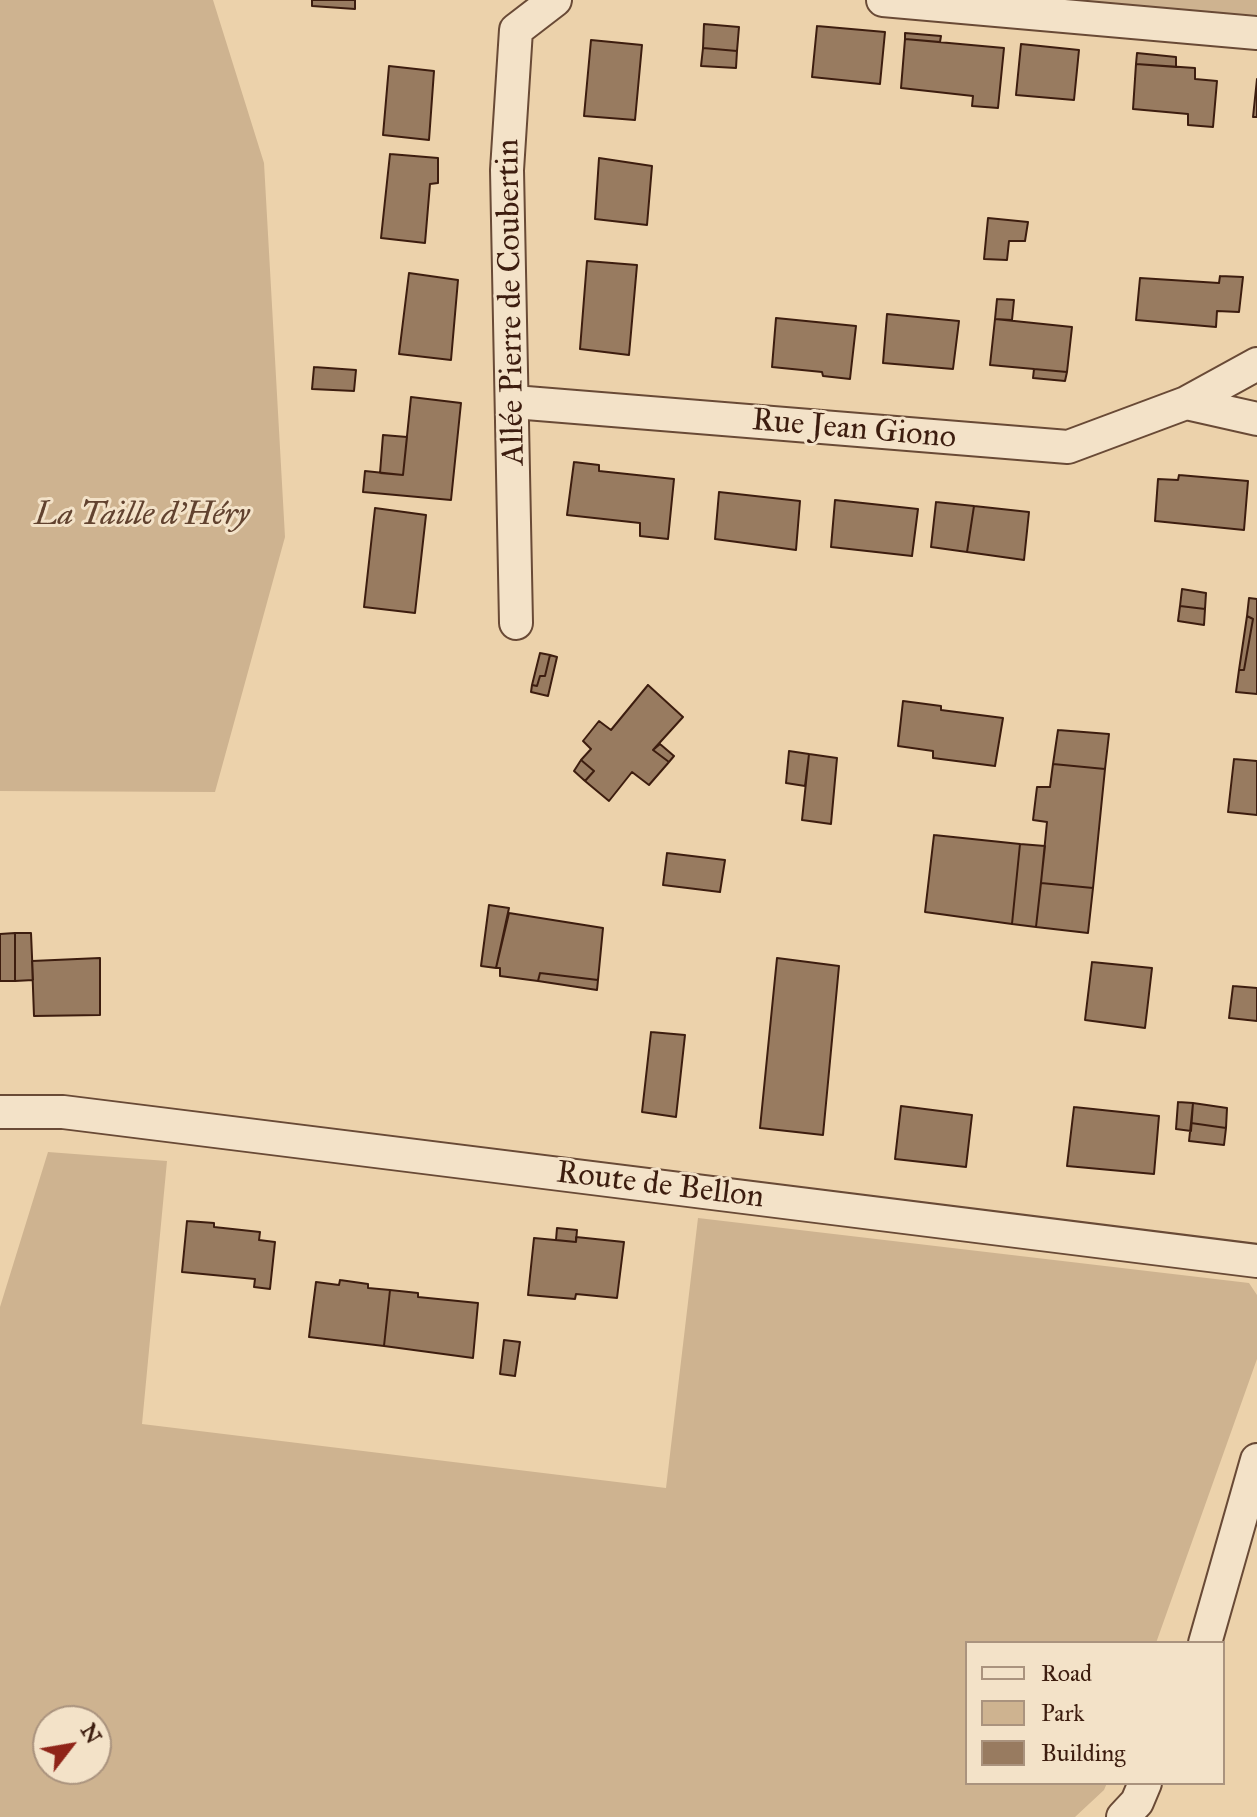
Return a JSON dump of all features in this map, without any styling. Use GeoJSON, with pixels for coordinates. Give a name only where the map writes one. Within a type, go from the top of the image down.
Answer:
{"type":"FeatureCollection","features":[{"type":"Feature","properties":{"kind":"street","name":"Allée Pierre de Coubertin"},"geometry":{"type":"LineString","coordinates":[[516,623],[507,170],[516,30],[555,0]]}},
{"type":"Feature","properties":{"kind":"street"},"geometry":{"type":"LineString","coordinates":[[883,0],[1257,33]]}},
{"type":"Feature","properties":{"kind":"street","name":"Rue Jean Giono"},"geometry":{"type":"LineString","coordinates":[[514,402],[1068,447],[1186,403],[1257,364]]}},
{"type":"Feature","properties":{"kind":"street"},"geometry":{"type":"LineString","coordinates":[[1186,403],[1257,419]]}},
{"type":"Feature","properties":{"kind":"street","name":"Route de Bellon"},"geometry":{"type":"LineString","coordinates":[[0,1112],[63,1112],[1257,1261]]}},
{"type":"Feature","properties":{"kind":"street"},"geometry":{"type":"LineString","coordinates":[[1206,1641],[1257,1460]]}},
{"type":"Feature","properties":{"kind":"street"},"geometry":{"type":"LineString","coordinates":[[1123,1817],[1137,1802],[1144,1785]]}},
{"type":"Feature","properties":{"kind":"green space","name":"La Taille d'Héry"},"geometry":{"type":"Polygon","coordinates":[[[0,0],[213,0],[264,163],[285,537],[215,792],[0,791],[0,0]]]}},
{"type":"Feature","properties":{"kind":"green space"},"geometry":{"type":"Polygon","coordinates":[[[1067,0],[1257,0],[1257,17],[1067,0]]]}},
{"type":"Feature","properties":{"kind":"green space"},"geometry":{"type":"Polygon","coordinates":[[[48,1152],[167,1161],[142,1424],[666,1488],[698,1218],[1249,1283],[1257,1295],[1257,1359],[1157,1641],[965,1641],[965,1785],[1106,1785],[1075,1817],[0,1817],[0,1307],[48,1152]]]}},
{"type":"Feature","properties":{"kind":"building"},"geometry":{"type":"Polygon","coordinates":[[[312,0],[355,0],[355,9],[312,6],[312,0]]]}},
{"type":"Feature","properties":{"kind":"building"},"geometry":{"type":"Polygon","coordinates":[[[704,24],[739,27],[737,51],[703,48],[704,24]]]}},
{"type":"Feature","properties":{"kind":"building"},"geometry":{"type":"Polygon","coordinates":[[[817,26],[885,32],[880,84],[812,77],[817,26]]]}},
{"type":"Feature","properties":{"kind":"building"},"geometry":{"type":"Polygon","coordinates":[[[905,33],[941,36],[940,42],[905,39],[905,33]]]}},
{"type":"Feature","properties":{"kind":"building"},"geometry":{"type":"Polygon","coordinates":[[[905,39],[1004,48],[998,108],[972,106],[973,96],[901,88],[905,39]]]}},
{"type":"Feature","properties":{"kind":"building"},"geometry":{"type":"Polygon","coordinates":[[[591,40],[642,45],[635,120],[584,116],[591,40]]]}},
{"type":"Feature","properties":{"kind":"building"},"geometry":{"type":"Polygon","coordinates":[[[1021,44],[1079,50],[1074,100],[1016,95],[1021,44]]]}},
{"type":"Feature","properties":{"kind":"building"},"geometry":{"type":"Polygon","coordinates":[[[703,48],[737,51],[736,68],[701,66],[703,48]]]}},
{"type":"Feature","properties":{"kind":"building"},"geometry":{"type":"Polygon","coordinates":[[[1137,53],[1176,57],[1176,67],[1136,64],[1137,53]]]}},
{"type":"Feature","properties":{"kind":"building"},"geometry":{"type":"Polygon","coordinates":[[[1136,64],[1195,68],[1195,79],[1217,81],[1213,127],[1188,125],[1188,114],[1133,109],[1136,64]]]}},
{"type":"Feature","properties":{"kind":"building"},"geometry":{"type":"Polygon","coordinates":[[[389,66],[434,71],[429,140],[383,135],[389,66]]]}},
{"type":"Feature","properties":{"kind":"building"},"geometry":{"type":"Polygon","coordinates":[[[1257,79],[1257,117],[1253,117],[1257,79]]]}},
{"type":"Feature","properties":{"kind":"building"},"geometry":{"type":"Polygon","coordinates":[[[390,154],[438,158],[438,183],[430,184],[425,243],[381,238],[390,154]]]}},
{"type":"Feature","properties":{"kind":"building"},"geometry":{"type":"Polygon","coordinates":[[[599,158],[652,166],[647,225],[595,219],[599,158]]]}},
{"type":"Feature","properties":{"kind":"building"},"geometry":{"type":"Polygon","coordinates":[[[988,218],[1028,222],[1025,241],[1009,241],[1007,260],[984,259],[988,218]]]}},
{"type":"Feature","properties":{"kind":"building"},"geometry":{"type":"Polygon","coordinates":[[[587,261],[637,265],[629,355],[580,349],[587,261]]]}},
{"type":"Feature","properties":{"kind":"building"},"geometry":{"type":"Polygon","coordinates":[[[409,273],[458,280],[451,360],[399,354],[409,273]]]}},
{"type":"Feature","properties":{"kind":"building"},"geometry":{"type":"Polygon","coordinates":[[[1220,276],[1243,277],[1239,312],[1217,311],[1216,327],[1136,320],[1140,278],[1219,283],[1220,276]]]}},
{"type":"Feature","properties":{"kind":"building"},"geometry":{"type":"Polygon","coordinates":[[[997,299],[1014,300],[1012,320],[995,319],[997,299]]]}},
{"type":"Feature","properties":{"kind":"building"},"geometry":{"type":"Polygon","coordinates":[[[887,314],[959,321],[953,369],[883,363],[887,314]]]}},
{"type":"Feature","properties":{"kind":"building"},"geometry":{"type":"Polygon","coordinates":[[[776,318],[856,326],[850,379],[823,376],[822,372],[772,367],[776,318]]]}},
{"type":"Feature","properties":{"kind":"building"},"geometry":{"type":"Polygon","coordinates":[[[995,319],[1072,327],[1067,372],[990,365],[995,319]]]}},
{"type":"Feature","properties":{"kind":"building"},"geometry":{"type":"Polygon","coordinates":[[[314,367],[356,370],[354,391],[312,389],[314,367]]]}},
{"type":"Feature","properties":{"kind":"building"},"geometry":{"type":"Polygon","coordinates":[[[1034,369],[1067,372],[1065,381],[1033,378],[1034,369]]]}},
{"type":"Feature","properties":{"kind":"building"},"geometry":{"type":"Polygon","coordinates":[[[411,397],[461,403],[451,500],[363,492],[365,471],[403,475],[411,397]]]}},
{"type":"Feature","properties":{"kind":"building"},"geometry":{"type":"Polygon","coordinates":[[[383,435],[407,437],[403,475],[380,473],[383,435]]]}},
{"type":"Feature","properties":{"kind":"building"},"geometry":{"type":"Polygon","coordinates":[[[574,462],[599,465],[599,471],[674,479],[668,539],[640,536],[640,523],[567,515],[574,462]]]}},
{"type":"Feature","properties":{"kind":"building"},"geometry":{"type":"Polygon","coordinates":[[[1179,475],[1248,481],[1244,530],[1155,521],[1158,479],[1178,480],[1179,475]]]}},
{"type":"Feature","properties":{"kind":"building"},"geometry":{"type":"Polygon","coordinates":[[[719,492],[800,501],[796,550],[715,539],[719,492]]]}},
{"type":"Feature","properties":{"kind":"building"},"geometry":{"type":"Polygon","coordinates":[[[835,500],[918,509],[912,556],[831,547],[835,500]]]}},
{"type":"Feature","properties":{"kind":"building"},"geometry":{"type":"Polygon","coordinates":[[[936,502],[974,506],[967,552],[931,547],[936,502]]]}},
{"type":"Feature","properties":{"kind":"building"},"geometry":{"type":"Polygon","coordinates":[[[974,506],[1029,512],[1024,560],[967,552],[974,506]]]}},
{"type":"Feature","properties":{"kind":"building"},"geometry":{"type":"Polygon","coordinates":[[[375,508],[426,515],[415,613],[364,607],[375,508]]]}},
{"type":"Feature","properties":{"kind":"building"},"geometry":{"type":"Polygon","coordinates":[[[1182,589],[1206,593],[1205,609],[1180,606],[1182,589]]]}},
{"type":"Feature","properties":{"kind":"building"},"geometry":{"type":"Polygon","coordinates":[[[1249,598],[1257,599],[1257,694],[1236,692],[1239,670],[1244,670],[1253,619],[1247,616],[1249,598]]]}},
{"type":"Feature","properties":{"kind":"building"},"geometry":{"type":"Polygon","coordinates":[[[1180,606],[1205,609],[1204,625],[1178,621],[1180,606]]]}},
{"type":"Feature","properties":{"kind":"building"},"geometry":{"type":"Polygon","coordinates":[[[1247,616],[1253,619],[1244,670],[1239,670],[1247,616]]]}},
{"type":"Feature","properties":{"kind":"building"},"geometry":{"type":"Polygon","coordinates":[[[540,653],[550,655],[545,676],[540,676],[537,686],[532,685],[540,653]]]}},
{"type":"Feature","properties":{"kind":"building"},"geometry":{"type":"Polygon","coordinates":[[[550,655],[557,657],[548,696],[531,692],[532,685],[537,686],[540,676],[545,676],[550,655]]]}},
{"type":"Feature","properties":{"kind":"building"},"geometry":{"type":"Polygon","coordinates":[[[648,685],[683,717],[653,750],[669,762],[649,785],[632,772],[609,801],[585,781],[594,771],[581,760],[591,749],[583,741],[599,721],[611,730],[648,685]]]}},
{"type":"Feature","properties":{"kind":"building"},"geometry":{"type":"Polygon","coordinates":[[[903,701],[941,706],[941,710],[1003,718],[995,766],[933,758],[933,751],[898,746],[903,701]]]}},
{"type":"Feature","properties":{"kind":"building"},"geometry":{"type":"Polygon","coordinates":[[[1058,730],[1109,734],[1105,769],[1053,764],[1058,730]]]}},
{"type":"Feature","properties":{"kind":"building"},"geometry":{"type":"Polygon","coordinates":[[[660,744],[674,756],[669,762],[653,750],[660,744]]]}},
{"type":"Feature","properties":{"kind":"building"},"geometry":{"type":"Polygon","coordinates":[[[789,751],[809,754],[805,786],[786,783],[789,751]]]}},
{"type":"Feature","properties":{"kind":"building"},"geometry":{"type":"Polygon","coordinates":[[[809,754],[837,758],[831,824],[802,820],[809,754]]]}},
{"type":"Feature","properties":{"kind":"building"},"geometry":{"type":"Polygon","coordinates":[[[1234,759],[1257,761],[1257,815],[1228,812],[1234,759]]]}},
{"type":"Feature","properties":{"kind":"building"},"geometry":{"type":"Polygon","coordinates":[[[581,760],[594,771],[585,781],[574,771],[581,760]]]}},
{"type":"Feature","properties":{"kind":"building"},"geometry":{"type":"Polygon","coordinates":[[[1053,764],[1105,769],[1093,888],[1041,883],[1047,822],[1033,820],[1037,787],[1050,787],[1053,764]]]}},
{"type":"Feature","properties":{"kind":"building"},"geometry":{"type":"Polygon","coordinates":[[[934,835],[1020,844],[1012,924],[925,912],[934,835]]]}},
{"type":"Feature","properties":{"kind":"building"},"geometry":{"type":"Polygon","coordinates":[[[1020,844],[1045,846],[1036,927],[1012,924],[1020,844]]]}},
{"type":"Feature","properties":{"kind":"building"},"geometry":{"type":"Polygon","coordinates":[[[667,853],[725,860],[720,892],[663,885],[667,853]]]}},
{"type":"Feature","properties":{"kind":"building"},"geometry":{"type":"Polygon","coordinates":[[[1041,883],[1093,888],[1088,933],[1036,927],[1041,883]]]}},
{"type":"Feature","properties":{"kind":"building"},"geometry":{"type":"Polygon","coordinates":[[[489,905],[509,908],[496,968],[481,966],[489,905]]]}},
{"type":"Feature","properties":{"kind":"building"},"geometry":{"type":"Polygon","coordinates":[[[509,913],[603,928],[598,980],[540,973],[538,981],[500,976],[500,968],[496,968],[509,913]]]}},
{"type":"Feature","properties":{"kind":"building"},"geometry":{"type":"Polygon","coordinates":[[[15,933],[15,981],[0,981],[0,934],[15,933]]]}},
{"type":"Feature","properties":{"kind":"building"},"geometry":{"type":"Polygon","coordinates":[[[15,933],[31,933],[33,980],[15,981],[15,933]]]}},
{"type":"Feature","properties":{"kind":"building"},"geometry":{"type":"Polygon","coordinates":[[[100,958],[100,1015],[34,1016],[32,961],[100,958]]]}},
{"type":"Feature","properties":{"kind":"building"},"geometry":{"type":"Polygon","coordinates":[[[777,958],[839,966],[823,1135],[760,1128],[777,958]]]}},
{"type":"Feature","properties":{"kind":"building"},"geometry":{"type":"Polygon","coordinates":[[[1092,962],[1152,968],[1145,1028],[1085,1020],[1092,962]]]}},
{"type":"Feature","properties":{"kind":"building"},"geometry":{"type":"Polygon","coordinates":[[[540,973],[598,980],[597,990],[538,981],[540,973]]]}},
{"type":"Feature","properties":{"kind":"building"},"geometry":{"type":"Polygon","coordinates":[[[1233,986],[1257,988],[1257,1021],[1229,1018],[1233,986]]]}},
{"type":"Feature","properties":{"kind":"building"},"geometry":{"type":"Polygon","coordinates":[[[651,1032],[685,1035],[676,1117],[642,1112],[651,1032]]]}},
{"type":"Feature","properties":{"kind":"building"},"geometry":{"type":"Polygon","coordinates":[[[1178,1102],[1193,1103],[1191,1131],[1176,1129],[1178,1102]]]}},
{"type":"Feature","properties":{"kind":"building"},"geometry":{"type":"Polygon","coordinates":[[[1193,1103],[1227,1108],[1226,1128],[1191,1123],[1193,1103]]]}},
{"type":"Feature","properties":{"kind":"building"},"geometry":{"type":"Polygon","coordinates":[[[901,1106],[972,1115],[966,1167],[895,1159],[901,1106]]]}},
{"type":"Feature","properties":{"kind":"building"},"geometry":{"type":"Polygon","coordinates":[[[1074,1107],[1159,1116],[1154,1174],[1067,1166],[1074,1107]]]}},
{"type":"Feature","properties":{"kind":"building"},"geometry":{"type":"Polygon","coordinates":[[[1191,1123],[1226,1128],[1224,1145],[1189,1141],[1191,1123]]]}},
{"type":"Feature","properties":{"kind":"building"},"geometry":{"type":"Polygon","coordinates":[[[187,1221],[260,1232],[259,1240],[275,1242],[270,1289],[254,1287],[255,1279],[182,1272],[187,1221]]]}},
{"type":"Feature","properties":{"kind":"building"},"geometry":{"type":"Polygon","coordinates":[[[557,1228],[577,1230],[576,1242],[556,1240],[557,1228]]]}},
{"type":"Feature","properties":{"kind":"building"},"geometry":{"type":"Polygon","coordinates":[[[576,1237],[624,1242],[617,1298],[576,1294],[575,1299],[528,1295],[534,1238],[576,1242],[576,1237]]]}},
{"type":"Feature","properties":{"kind":"building"},"geometry":{"type":"Polygon","coordinates":[[[340,1280],[390,1290],[384,1346],[309,1337],[316,1282],[339,1285],[340,1280]]]}},
{"type":"Feature","properties":{"kind":"building"},"geometry":{"type":"Polygon","coordinates":[[[390,1290],[418,1293],[418,1297],[478,1303],[473,1358],[384,1346],[390,1290]]]}},
{"type":"Feature","properties":{"kind":"building"},"geometry":{"type":"Polygon","coordinates":[[[504,1340],[520,1342],[515,1376],[500,1374],[504,1340]]]}}]}
